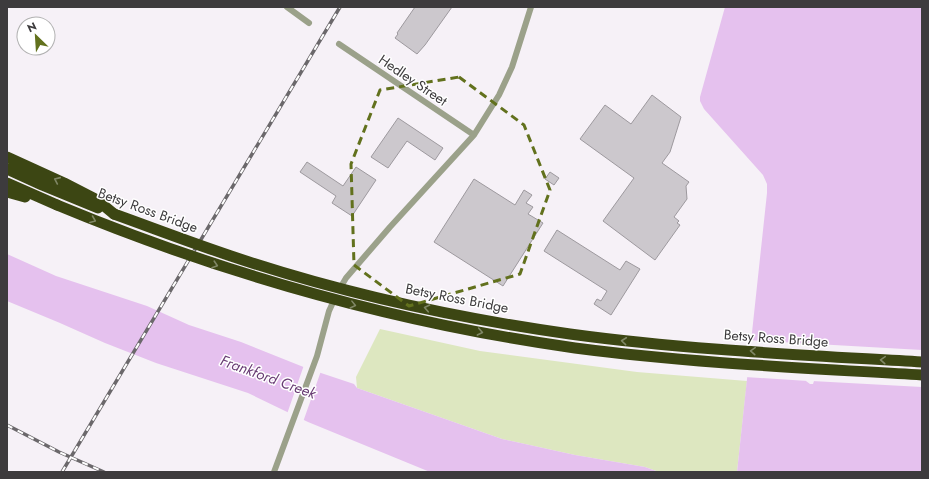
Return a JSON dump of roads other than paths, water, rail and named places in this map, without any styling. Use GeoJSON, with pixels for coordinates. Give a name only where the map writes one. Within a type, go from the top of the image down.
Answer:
{"type":"FeatureCollection","features":[{"type":"Feature","properties":{"kind":"highway"},"geometry":{"type":"LineString","coordinates":[[7,157],[97,200],[114,214]]}},
{"type":"Feature","properties":{"kind":"highway","name":"Betsy Ross Bridge"},"geometry":{"type":"LineString","coordinates":[[7,169],[114,214],[230,256],[387,300],[491,321],[570,334],[665,345],[922,362]]}},
{"type":"Feature","properties":{"kind":"highway","name":"Betsy Ross Bridge"},"geometry":{"type":"LineString","coordinates":[[7,183],[57,205],[162,246],[254,277],[378,311],[467,330],[548,344],[655,357],[922,375]]}},
{"type":"Feature","properties":{"kind":"highway"},"geometry":{"type":"LineString","coordinates":[[7,192],[57,205]]}},
{"type":"Feature","properties":{"kind":"street"},"geometry":{"type":"LineString","coordinates":[[287,7],[309,23]]}},
{"type":"Feature","properties":{"kind":"street"},"geometry":{"type":"LineString","coordinates":[[274,472],[317,356],[329,311],[346,278],[390,226],[474,135],[499,95],[512,67],[530,7]]}},
{"type":"Feature","properties":{"kind":"street","name":"Hedley Street"},"geometry":{"type":"LineString","coordinates":[[339,44],[474,135]]}},
{"type":"Feature","properties":{"kind":"water"},"geometry":{"type":"Polygon","coordinates":[[[725,7],[922,7],[922,472],[737,472],[767,184],[763,175],[704,109],[700,101],[725,7]],[[815,338],[812,339],[811,342],[806,381],[810,384],[813,384],[814,381],[818,342],[815,338]]]}},
{"type":"Feature","properties":{"kind":"water","name":"Frankford Creek"},"geometry":{"type":"Polygon","coordinates":[[[7,254],[56,276],[147,306],[189,325],[241,342],[306,368],[354,384],[357,388],[502,439],[575,455],[645,467],[659,472],[430,472],[308,422],[248,393],[156,363],[7,301],[7,254]]]}},
{"type":"Feature","properties":{"kind":"railway"},"geometry":{"type":"LineString","coordinates":[[62,472],[340,7]]}},
{"type":"Feature","properties":{"kind":"railway"},"geometry":{"type":"LineString","coordinates":[[7,425],[59,452],[104,472]]}}]}
